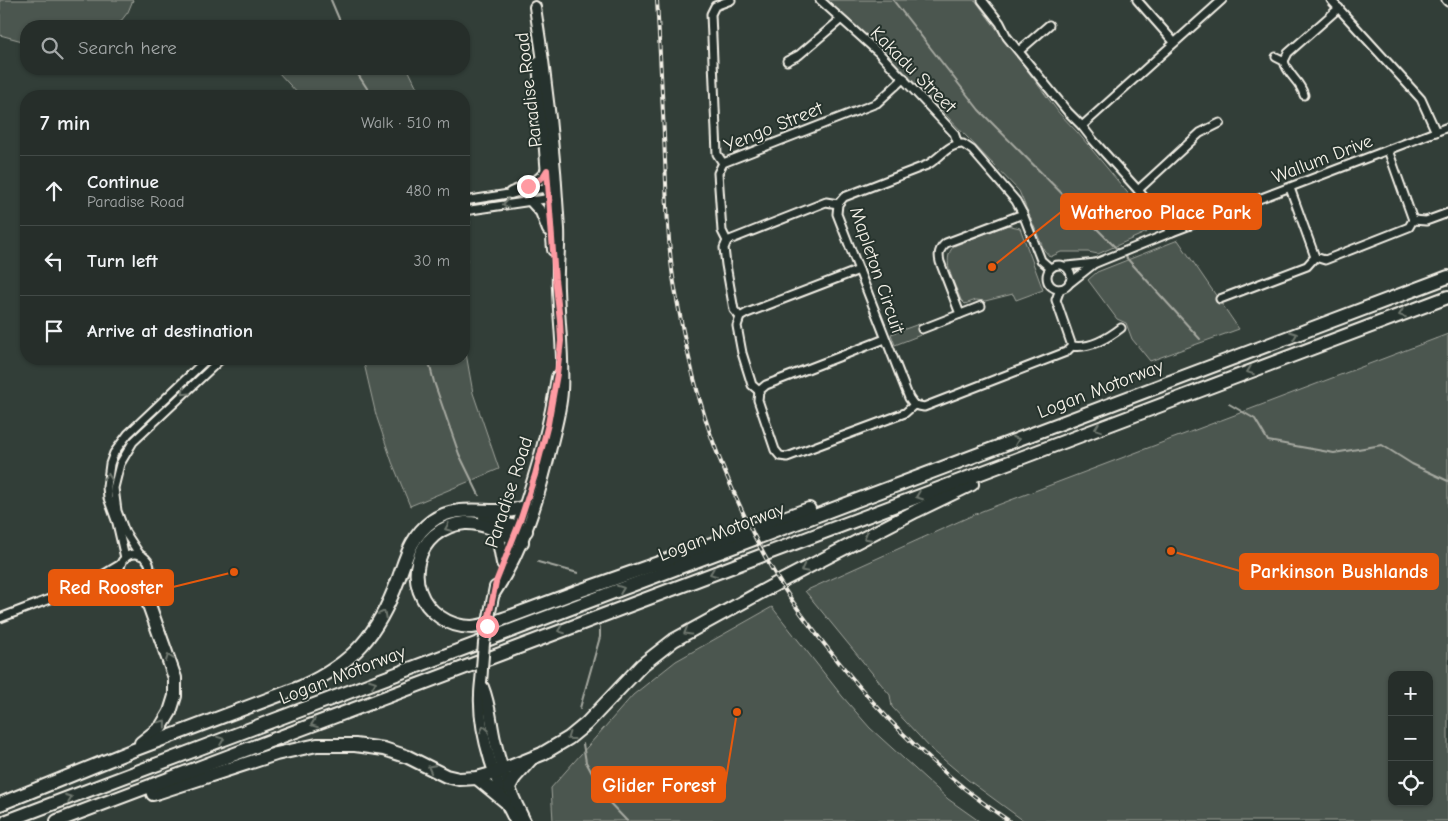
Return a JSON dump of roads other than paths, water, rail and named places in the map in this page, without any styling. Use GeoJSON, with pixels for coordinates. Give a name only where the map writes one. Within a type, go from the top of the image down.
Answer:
{"type":"FeatureCollection","features":[{"type":"Feature","properties":{"kind":"highway","name":"Logan Motorway"},"geometry":{"type":"LineString","coordinates":[[7,821],[1448,277]]}},
{"type":"Feature","properties":{"kind":"highway","name":"Logan Motorway"},"geometry":{"type":"LineString","coordinates":[[57,821],[1448,297]]}},
{"type":"Feature","properties":{"kind":"highway"},"geometry":{"type":"LineString","coordinates":[[520,534],[468,523],[448,527],[432,538],[421,552],[416,575],[419,590],[431,611],[450,624],[472,627],[498,620],[950,459],[970,457]]}},
{"type":"Feature","properties":{"kind":"highway"},"geometry":{"type":"LineString","coordinates":[[75,821],[178,785],[276,754],[316,745],[355,745],[384,749],[408,757],[453,778],[468,780],[499,771],[558,745],[578,731],[642,664],[674,640],[792,575],[916,511],[986,478],[998,466]]}},
{"type":"Feature","properties":{"kind":"highway"},"geometry":{"type":"LineString","coordinates":[[0,804],[131,751],[301,687],[337,668],[359,649],[381,620],[410,545],[432,521],[445,514],[468,510],[503,512],[525,507]]}},
{"type":"Feature","properties":{"kind":"highway"},"geometry":{"type":"LineString","coordinates":[[485,512],[485,517],[520,534]]}},
{"type":"Feature","properties":{"kind":"highway"},"geometry":{"type":"LineString","coordinates":[[494,530],[498,536],[503,563]]}},
{"type":"Feature","properties":{"kind":"highway"},"geometry":{"type":"LineString","coordinates":[[129,582],[139,588],[148,602],[174,671],[175,687],[173,706],[167,719],[156,732],[131,751]]}},
{"type":"Feature","properties":{"kind":"highway"},"geometry":{"type":"LineString","coordinates":[[509,787],[531,758]]}},
{"type":"Feature","properties":{"kind":"highway"},"geometry":{"type":"LineString","coordinates":[[477,778],[505,801]]}},
{"type":"Feature","properties":{"kind":"street"},"geometry":{"type":"LineString","coordinates":[[723,163],[717,154],[710,14],[713,3],[731,0]]}},
{"type":"Feature","properties":{"kind":"street","name":"Kakadu Street"},"geometry":{"type":"LineString","coordinates":[[820,0],[904,78],[954,133],[958,144]]}},
{"type":"Feature","properties":{"kind":"street"},"geometry":{"type":"LineString","coordinates":[[982,0],[1018,51],[1172,232]]}},
{"type":"Feature","properties":{"kind":"street"},"geometry":{"type":"LineString","coordinates":[[1137,0],[1174,42]]}},
{"type":"Feature","properties":{"kind":"street"},"geometry":{"type":"LineString","coordinates":[[1082,126],[1222,0]]}},
{"type":"Feature","properties":{"kind":"street"},"geometry":{"type":"LineString","coordinates":[[1331,0],[1421,99],[1436,132]]}},
{"type":"Feature","properties":{"kind":"street","name":"Paradise Road"},"geometry":{"type":"LineString","coordinates":[[494,594],[520,534],[548,461],[561,403],[561,341],[558,288],[559,231],[547,170],[535,29],[535,4]]}},
{"type":"Feature","properties":{"kind":"street","name":"Paradise Road"},"geometry":{"type":"LineString","coordinates":[[535,4],[547,81],[552,192],[552,243],[558,288]]}},
{"type":"Feature","properties":{"kind":"street"},"geometry":{"type":"LineString","coordinates":[[1284,61],[1288,54],[1339,8]]}},
{"type":"Feature","properties":{"kind":"street"},"geometry":{"type":"LineString","coordinates":[[788,61],[799,55],[840,20]]}},
{"type":"Feature","properties":{"kind":"street"},"geometry":{"type":"LineString","coordinates":[[1018,51],[1049,25]]}},
{"type":"Feature","properties":{"kind":"street"},"geometry":{"type":"LineString","coordinates":[[1276,57],[1284,61],[1288,70],[1301,86],[1304,95]]}},
{"type":"Feature","properties":{"kind":"street","name":"Yengo Street"},"geometry":{"type":"LineString","coordinates":[[740,317],[734,310],[724,248],[727,241],[722,231],[718,173],[723,163],[877,102],[904,78]]}},
{"type":"Feature","properties":{"kind":"street"},"geometry":{"type":"LineString","coordinates":[[1138,190],[1200,133],[1220,123]]}},
{"type":"Feature","properties":{"kind":"street","name":"Wallum Drive"},"geometry":{"type":"LineString","coordinates":[[1067,266],[1096,263],[1172,232],[1448,127]]}},
{"type":"Feature","properties":{"kind":"street"},"geometry":{"type":"LineString","coordinates":[[958,144],[963,144],[972,150],[1016,201],[1041,260],[1050,268]]}},
{"type":"Feature","properties":{"kind":"street","name":"Mapleton Circuit"},"geometry":{"type":"LineString","coordinates":[[914,405],[908,398],[837,214],[838,204],[844,197],[935,161],[952,146],[958,144]]}},
{"type":"Feature","properties":{"kind":"street"},"geometry":{"type":"LineString","coordinates":[[1315,258],[1325,260],[1409,227],[1413,220],[1388,150]]}},
{"type":"Feature","properties":{"kind":"street"},"geometry":{"type":"LineString","coordinates":[[512,193],[542,178],[547,170]]}},
{"type":"Feature","properties":{"kind":"street"},"geometry":{"type":"LineString","coordinates":[[1290,188],[1315,258]]}},
{"type":"Feature","properties":{"kind":"street"},"geometry":{"type":"LineString","coordinates":[[470,199],[512,193],[552,192]]}},
{"type":"Feature","properties":{"kind":"street"},"geometry":{"type":"LineString","coordinates":[[470,210],[531,201],[552,192]]}},
{"type":"Feature","properties":{"kind":"street"},"geometry":{"type":"LineString","coordinates":[[531,201],[540,212],[552,243]]}},
{"type":"Feature","properties":{"kind":"street"},"geometry":{"type":"LineString","coordinates":[[727,241],[826,202],[838,204]]}},
{"type":"Feature","properties":{"kind":"street"},"geometry":{"type":"LineString","coordinates":[[1413,220],[1426,221],[1448,212]]}},
{"type":"Feature","properties":{"kind":"street"},"geometry":{"type":"LineString","coordinates":[[960,314],[940,262],[940,248],[946,243],[1023,214]]}},
{"type":"Feature","properties":{"kind":"street"},"geometry":{"type":"LineString","coordinates":[[1220,299],[1307,266],[1315,258]]}},
{"type":"Feature","properties":{"kind":"street"},"geometry":{"type":"LineString","coordinates":[[1071,282],[1072,275],[1067,266],[1056,264],[1050,268],[1047,275],[1048,282],[1053,288],[1060,289],[1066,287],[1096,263]]}},
{"type":"Feature","properties":{"kind":"street"},"geometry":{"type":"LineString","coordinates":[[759,391],[752,384],[742,353],[737,326],[740,317],[859,270]]}},
{"type":"Feature","properties":{"kind":"street"},"geometry":{"type":"LineString","coordinates":[[1060,289],[1056,300],[1072,346]]}},
{"type":"Feature","properties":{"kind":"street"},"geometry":{"type":"LineString","coordinates":[[922,329],[981,306]]}},
{"type":"Feature","properties":{"kind":"street"},"geometry":{"type":"LineString","coordinates":[[1072,346],[1080,348],[1109,337],[1121,328]]}},
{"type":"Feature","properties":{"kind":"street"},"geometry":{"type":"LineString","coordinates":[[885,339],[766,385],[759,391],[758,400],[775,450],[780,456],[787,458],[905,412],[914,405],[924,407],[1066,352],[1072,346]]}},
{"type":"Feature","properties":{"kind":"street","name":"Paradise Road"},"geometry":{"type":"LineString","coordinates":[[515,821],[505,801],[489,706],[482,685],[484,643],[496,582],[503,563],[520,534],[525,507],[548,424],[561,341]]}},
{"type":"Feature","properties":{"kind":"street"},"geometry":{"type":"LineString","coordinates":[[129,582],[121,573],[123,561],[117,523],[108,498],[107,487],[110,464],[114,453],[128,434],[201,365]]}},
{"type":"Feature","properties":{"kind":"street"},"geometry":{"type":"LineString","coordinates":[[191,374],[204,365]]}},
{"type":"Feature","properties":{"kind":"street"},"geometry":{"type":"LineString","coordinates":[[117,472],[133,442],[214,365]]}},
{"type":"Feature","properties":{"kind":"street"},"geometry":{"type":"LineString","coordinates":[[114,453],[121,451],[144,426],[164,413]]}},
{"type":"Feature","properties":{"kind":"street"},"geometry":{"type":"LineString","coordinates":[[84,586],[143,581],[150,572],[148,561],[140,555],[125,532],[117,510],[114,488],[118,462],[114,453]]}},
{"type":"Feature","properties":{"kind":"street"},"geometry":{"type":"LineString","coordinates":[[0,618],[84,586],[132,555],[140,555]]}},
{"type":"Feature","properties":{"kind":"street","name":"Paradise Road"},"geometry":{"type":"LineString","coordinates":[[499,771],[525,821]]}},
{"type":"Feature","properties":{"kind":"waterway"},"geometry":{"type":"LineString","coordinates":[[331,0],[339,20]]}},
{"type":"Feature","properties":{"kind":"waterway"},"geometry":{"type":"LineString","coordinates":[[893,0],[979,110],[1119,251]]}},
{"type":"Feature","properties":{"kind":"waterway"},"geometry":{"type":"LineString","coordinates":[[359,75],[368,90]]}},
{"type":"Feature","properties":{"kind":"waterway"},"geometry":{"type":"LineString","coordinates":[[1123,254],[1200,339]]}},
{"type":"Feature","properties":{"kind":"waterway"},"geometry":{"type":"LineString","coordinates":[[430,365],[459,454],[479,495]]}},
{"type":"Feature","properties":{"kind":"waterway"},"geometry":{"type":"LineString","coordinates":[[1229,404],[1255,419],[1268,441],[1334,453],[1382,445],[1412,464],[1448,481]]}},
{"type":"Feature","properties":{"kind":"waterway"},"geometry":{"type":"LineString","coordinates":[[538,562],[578,573]]}},
{"type":"Feature","properties":{"kind":"waterway"},"geometry":{"type":"LineString","coordinates":[[580,708],[600,637],[600,627]]}},
{"type":"Feature","properties":{"kind":"waterway"},"geometry":{"type":"LineString","coordinates":[[583,744],[586,762],[606,799],[627,821]]}},
{"type":"Feature","properties":{"kind":"railway"},"geometry":{"type":"LineString","coordinates":[[657,0],[668,218],[673,277],[681,322],[697,389],[710,433],[730,484],[764,555],[779,581],[820,639],[857,684],[896,727],[939,767],[961,786],[1009,821]]}},
{"type":"Feature","properties":{"kind":"place","name":"Watheroo Place Park"},"geometry":{"type":"Point","coordinates":[992,267]}},
{"type":"Feature","properties":{"kind":"place","name":"Parkinson Bushlands"},"geometry":{"type":"Point","coordinates":[1171,551]}},
{"type":"Feature","properties":{"kind":"place","name":"Red Rooster"},"geometry":{"type":"Point","coordinates":[234,572]}},
{"type":"Feature","properties":{"kind":"place","name":"Glider Forest"},"geometry":{"type":"Point","coordinates":[737,712]}}]}
